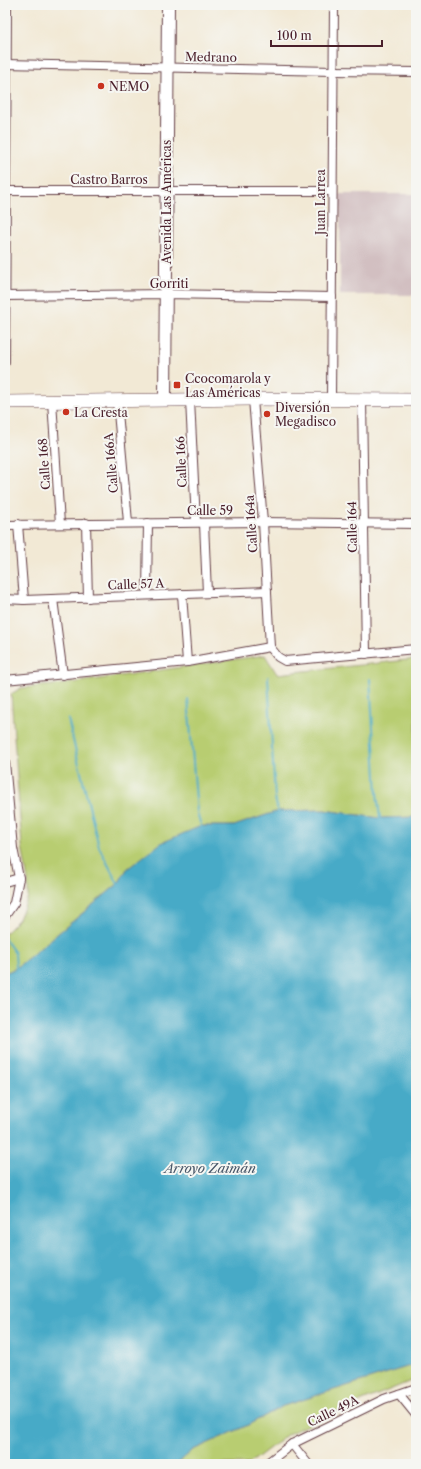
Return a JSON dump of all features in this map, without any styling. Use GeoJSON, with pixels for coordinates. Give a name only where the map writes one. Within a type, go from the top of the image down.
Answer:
{"type":"FeatureCollection","features":[{"type":"Feature","properties":{"kind":"main road","name":"Avenida Las Américas"},"geometry":{"type":"LineString","coordinates":[[165,400],[168,5]]}},
{"type":"Feature","properties":{"kind":"main road"},"geometry":{"type":"LineString","coordinates":[[5,402],[253,399],[416,400]]}},
{"type":"Feature","properties":{"kind":"street"},"geometry":{"type":"LineString","coordinates":[[5,362],[7,5]]}},
{"type":"Feature","properties":{"kind":"street","name":"Juan Larrea"},"geometry":{"type":"LineString","coordinates":[[331,399],[334,5]]}},
{"type":"Feature","properties":{"kind":"street","name":"Medrano"},"geometry":{"type":"LineString","coordinates":[[6,64],[333,72],[416,72]]}},
{"type":"Feature","properties":{"kind":"street","name":"Castro Barros"},"geometry":{"type":"LineString","coordinates":[[5,191],[332,191]]}},
{"type":"Feature","properties":{"kind":"street","name":"Gorriti"},"geometry":{"type":"LineString","coordinates":[[5,296],[166,294],[332,297]]}},
{"type":"Feature","properties":{"kind":"street","name":"Calle 164a"},"geometry":{"type":"LineString","coordinates":[[253,399],[263,522],[270,647]]}},
{"type":"Feature","properties":{"kind":"street","name":"Calle 166"},"geometry":{"type":"LineString","coordinates":[[190,400],[207,593]]}},
{"type":"Feature","properties":{"kind":"street","name":"Calle 164"},"geometry":{"type":"LineString","coordinates":[[362,400],[366,654]]}},
{"type":"Feature","properties":{"kind":"street","name":"Calle 168"},"geometry":{"type":"LineString","coordinates":[[52,401],[60,524]]}},
{"type":"Feature","properties":{"kind":"street","name":"Calle 166A"},"geometry":{"type":"LineString","coordinates":[[117,401],[128,522]]}},
{"type":"Feature","properties":{"kind":"street","name":"Calle 59"},"geometry":{"type":"LineString","coordinates":[[5,525],[128,522],[416,524]]}},
{"type":"Feature","properties":{"kind":"street"},"geometry":{"type":"LineString","coordinates":[[86,523],[88,598]]}},
{"type":"Feature","properties":{"kind":"street"},"geometry":{"type":"LineString","coordinates":[[147,595],[148,523]]}},
{"type":"Feature","properties":{"kind":"street"},"geometry":{"type":"LineString","coordinates":[[18,524],[24,600]]}},
{"type":"Feature","properties":{"kind":"street","name":"Calle 57 A"},"geometry":{"type":"LineString","coordinates":[[5,599],[24,600],[267,591]]}},
{"type":"Feature","properties":{"kind":"street"},"geometry":{"type":"LineString","coordinates":[[182,594],[187,662]]}},
{"type":"Feature","properties":{"kind":"street"},"geometry":{"type":"LineString","coordinates":[[53,599],[63,675]]}},
{"type":"Feature","properties":{"kind":"street"},"geometry":{"type":"LineString","coordinates":[[5,680],[187,662],[270,647],[278,657],[285,661],[416,649]]}},
{"type":"Feature","properties":{"kind":"street"},"geometry":{"type":"LineString","coordinates":[[5,762],[6,798],[19,878],[14,904],[5,916]]}},
{"type":"Feature","properties":{"kind":"street"},"geometry":{"type":"LineString","coordinates":[[5,882],[19,878]]}},
{"type":"Feature","properties":{"kind":"street","name":"Calle 49A"},"geometry":{"type":"LineString","coordinates":[[266,1464],[292,1444],[384,1399],[416,1388]]}},
{"type":"Feature","properties":{"kind":"street"},"geometry":{"type":"LineString","coordinates":[[399,1394],[416,1415]]}},
{"type":"Feature","properties":{"kind":"street"},"geometry":{"type":"LineString","coordinates":[[292,1444],[308,1464]]}},
{"type":"Feature","properties":{"kind":"shaded area"},"geometry":{"type":"Polygon","coordinates":[[[340,194],[416,194],[416,295],[340,295],[340,194]]]}},
{"type":"Feature","properties":{"kind":"green space"},"geometry":{"type":"Polygon","coordinates":[[[265,655],[277,674],[416,659],[416,817],[380,818],[324,810],[278,811],[234,826],[201,826],[127,869],[118,884],[16,968],[5,973],[5,933],[19,919],[28,897],[28,881],[22,846],[11,694],[21,688],[64,684],[265,655]]]}},
{"type":"Feature","properties":{"kind":"green space"},"geometry":{"type":"Polygon","coordinates":[[[416,1364],[416,1379],[338,1411],[288,1434],[249,1464],[177,1464],[193,1450],[246,1426],[283,1406],[416,1364]]]}},
{"type":"Feature","properties":{"kind":"water","name":"Arroyo Zaimán"},"geometry":{"type":"Polygon","coordinates":[[[324,810],[380,818],[416,817],[416,1364],[283,1406],[246,1426],[193,1450],[177,1464],[5,1464],[5,973],[16,968],[118,884],[127,869],[161,843],[201,826],[234,826],[278,811],[324,810]]]}},
{"type":"Feature","properties":{"kind":"waterway"},"geometry":{"type":"LineString","coordinates":[[268,677],[275,798],[278,811]]}},
{"type":"Feature","properties":{"kind":"waterway"},"geometry":{"type":"LineString","coordinates":[[370,679],[380,818]]}},
{"type":"Feature","properties":{"kind":"waterway"},"geometry":{"type":"LineString","coordinates":[[188,699],[197,812],[201,826]]}},
{"type":"Feature","properties":{"kind":"waterway"},"geometry":{"type":"LineString","coordinates":[[68,719],[99,847],[118,884]]}},
{"type":"Feature","properties":{"kind":"waterway"},"geometry":{"type":"LineString","coordinates":[[5,939],[15,953],[16,968]]}},
{"type":"Feature","properties":{"kind":"place","name":"NEMO"},"geometry":{"type":"Point","coordinates":[101,86]}},
{"type":"Feature","properties":{"kind":"place","name":"Ccocomarola y Las Américas"},"geometry":{"type":"Point","coordinates":[177,385]}},
{"type":"Feature","properties":{"kind":"place","name":"La Cresta"},"geometry":{"type":"Point","coordinates":[66,412]}},
{"type":"Feature","properties":{"kind":"place","name":"Diversión Megadisco"},"geometry":{"type":"Point","coordinates":[267,414]}}]}
